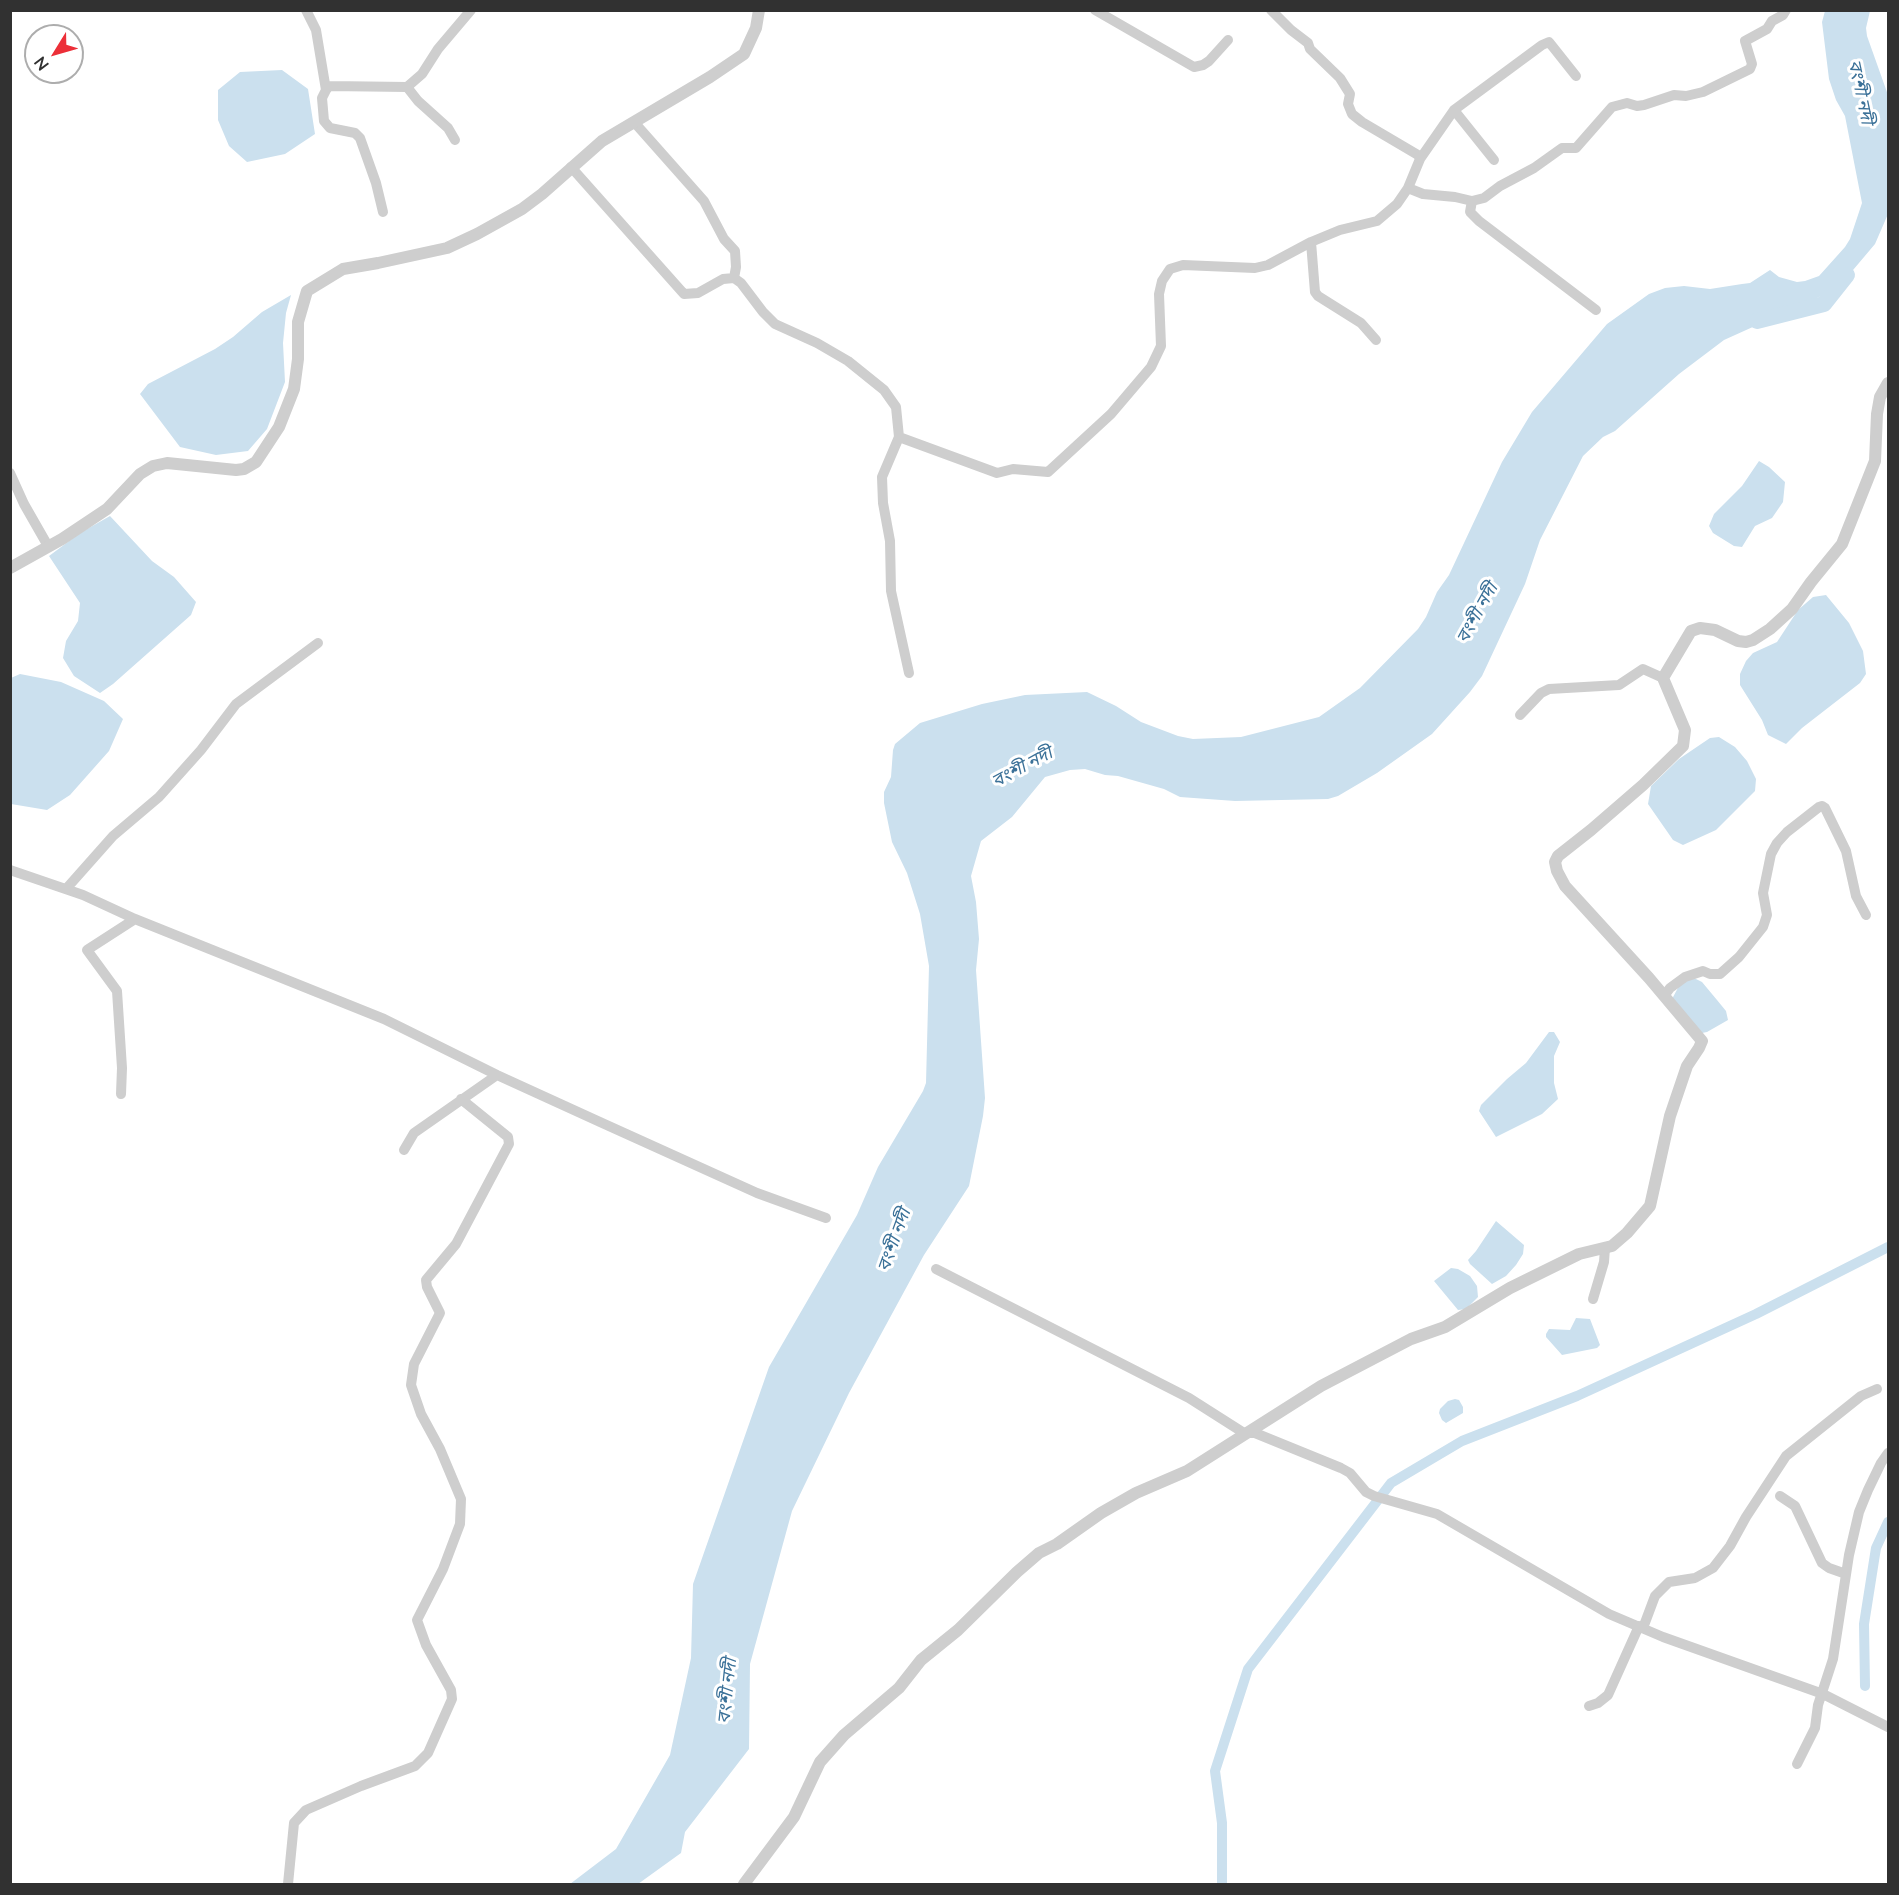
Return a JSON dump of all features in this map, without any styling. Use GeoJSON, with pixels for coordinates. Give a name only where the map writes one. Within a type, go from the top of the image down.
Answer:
{"type":"FeatureCollection","features":[{"type":"Feature","properties":{"kind":"street"},"geometry":{"type":"LineString","coordinates":[[306,10],[316,30],[326,90]]}},
{"type":"Feature","properties":{"kind":"street"},"geometry":{"type":"LineString","coordinates":[[383,212],[376,183],[360,138],[355,133],[330,128],[324,121],[322,98],[329,86],[407,87],[422,74],[438,49],[471,10]]}},
{"type":"Feature","properties":{"kind":"street"},"geometry":{"type":"LineString","coordinates":[[10,568],[107,509],[140,474],[153,465],[167,463],[236,470],[244,469],[256,462],[279,427],[294,389],[298,359],[298,322],[305,294],[310,289],[343,268],[447,248],[522,209],[543,194],[602,141],[744,54],[756,28],[759,10]]}},
{"type":"Feature","properties":{"kind":"street"},"geometry":{"type":"LineString","coordinates":[[1095,10],[1194,67],[1209,61],[1228,40]]}},
{"type":"Feature","properties":{"kind":"street"},"geometry":{"type":"LineString","coordinates":[[1272,10],[1291,30],[1308,43],[1310,49],[1340,78],[1350,94],[1348,104],[1352,114],[1418,155],[1420,159]]}},
{"type":"Feature","properties":{"kind":"street"},"geometry":{"type":"LineString","coordinates":[[1408,188],[1423,194],[1455,196],[1472,201],[1484,198],[1562,148],[1575,148],[1590,135],[1598,121],[1612,107],[1627,103],[1637,106],[1644,105],[1674,95],[1686,96],[1703,93],[1750,69],[1752,64],[1745,40],[1767,29],[1772,21],[1786,10]]}},
{"type":"Feature","properties":{"kind":"street"},"geometry":{"type":"LineString","coordinates":[[899,437],[997,473],[1013,469],[1048,472],[1111,414],[1151,367],[1161,346],[1159,294],[1162,281],[1170,269],[1183,265],[1255,268],[1268,265],[1311,242],[1340,230],[1377,221],[1397,204],[1408,188],[1420,159],[1454,110],[1542,45],[1549,42],[1576,75]]}},
{"type":"Feature","properties":{"kind":"street"},"geometry":{"type":"LineString","coordinates":[[407,87],[426,109],[448,128],[455,140]]}},
{"type":"Feature","properties":{"kind":"street"},"geometry":{"type":"LineString","coordinates":[[1454,110],[1494,160]]}},
{"type":"Feature","properties":{"kind":"street"},"geometry":{"type":"LineString","coordinates":[[634,122],[704,201],[724,239],[735,251],[734,278]]}},
{"type":"Feature","properties":{"kind":"street"},"geometry":{"type":"LineString","coordinates":[[571,167],[684,294],[698,293],[723,279],[734,278],[741,283],[775,324],[848,360],[884,390],[896,407],[899,437],[882,477],[883,502],[890,541],[891,591],[909,673]]}},
{"type":"Feature","properties":{"kind":"street"},"geometry":{"type":"LineString","coordinates":[[1472,201],[1470,212],[1479,221],[1596,310]]}},
{"type":"Feature","properties":{"kind":"street"},"geometry":{"type":"LineString","coordinates":[[1311,242],[1315,292],[1361,323],[1376,340]]}},
{"type":"Feature","properties":{"kind":"street"},"geometry":{"type":"LineString","coordinates":[[1663,678],[1691,631],[1700,628],[1715,630],[1746,642],[1770,630],[1792,609],[1842,544],[1875,461],[1880,397],[1888,383]]}},
{"type":"Feature","properties":{"kind":"street"},"geometry":{"type":"LineString","coordinates":[[10,473],[24,504],[48,546]]}},
{"type":"Feature","properties":{"kind":"street"},"geometry":{"type":"LineString","coordinates":[[66,889],[113,836],[159,797],[201,750],[236,704],[318,643]]}},
{"type":"Feature","properties":{"kind":"street"},"geometry":{"type":"LineString","coordinates":[[744,1884],[794,1817],[820,1762],[844,1736],[899,1688],[921,1660],[958,1630],[1039,1553],[1057,1544],[1101,1513],[1136,1493],[1187,1471],[1321,1386],[1411,1339],[1445,1327],[1510,1288],[1580,1254],[1612,1246],[1627,1233],[1650,1206],[1670,1116],[1687,1066],[1700,1048],[1702,1041],[1565,886],[1555,862],[1558,856],[1635,793],[1683,746],[1685,730],[1663,678],[1643,669],[1618,685],[1549,689],[1541,693],[1520,715]]}},
{"type":"Feature","properties":{"kind":"street"},"geometry":{"type":"LineString","coordinates":[[1664,996],[1692,973],[1703,971],[1720,974],[1739,957],[1763,927],[1767,915],[1763,892],[1771,855],[1777,843],[1787,832],[1819,807],[1825,808],[1846,851],[1856,896],[1866,915]]}},
{"type":"Feature","properties":{"kind":"street"},"geometry":{"type":"LineString","coordinates":[[10,870],[66,889],[384,1019],[497,1075],[757,1193],[826,1218]]}},
{"type":"Feature","properties":{"kind":"street"},"geometry":{"type":"LineString","coordinates":[[121,1094],[122,1068],[117,991],[87,950],[135,919]]}},
{"type":"Feature","properties":{"kind":"street"},"geometry":{"type":"LineString","coordinates":[[404,1150],[414,1134],[497,1075]]}},
{"type":"Feature","properties":{"kind":"street"},"geometry":{"type":"LineString","coordinates":[[288,1884],[294,1823],[306,1810],[415,1766],[428,1753],[452,1699],[452,1690],[426,1645],[417,1620],[443,1569],[460,1524],[460,1499],[440,1449],[421,1414],[411,1385],[414,1364],[441,1313],[426,1287],[426,1280],[456,1244],[509,1144],[508,1137],[461,1099]]}},
{"type":"Feature","properties":{"kind":"street"},"geometry":{"type":"LineString","coordinates":[[1593,1299],[1604,1262],[1605,1248]]}},
{"type":"Feature","properties":{"kind":"street"},"geometry":{"type":"LineString","coordinates":[[936,1269],[1189,1398],[1244,1433],[1255,1433],[1341,1468],[1350,1473],[1366,1492],[1374,1496],[1437,1514],[1609,1614],[1822,1694],[1888,1727]]}},
{"type":"Feature","properties":{"kind":"street"},"geometry":{"type":"LineString","coordinates":[[1589,1706],[1598,1703],[1608,1695],[1655,1596],[1669,1582],[1695,1578],[1713,1568],[1730,1546],[1786,1456],[1861,1396],[1877,1389]]}},
{"type":"Feature","properties":{"kind":"street"},"geometry":{"type":"LineString","coordinates":[[1797,1764],[1815,1728],[1818,1705],[1833,1659],[1846,1574],[1859,1512],[1876,1472],[1888,1453]]}},
{"type":"Feature","properties":{"kind":"street"},"geometry":{"type":"LineString","coordinates":[[1780,1496],[1796,1506],[1822,1563],[1826,1567],[1846,1574]]}},
{"type":"Feature","properties":{"kind":"water"},"geometry":{"type":"Polygon","coordinates":[[[1825,11],[1870,11],[1866,28],[1867,36],[1888,95],[1888,214],[1875,244],[1837,289],[1724,340],[1679,374],[1583,456],[1540,540],[1525,584],[1482,676],[1432,734],[1377,773],[1338,796],[1328,799],[1235,801],[1180,797],[1164,789],[1118,776],[1085,769],[1070,770],[1045,777],[1012,817],[981,841],[971,876],[979,939],[976,970],[985,1098],[969,1186],[924,1255],[849,1393],[792,1511],[750,1664],[749,1749],[685,1832],[681,1853],[638,1884],[570,1884],[616,1849],[670,1755],[691,1658],[693,1584],[769,1367],[857,1215],[878,1167],[926,1083],[929,966],[920,914],[907,873],[892,842],[884,803],[884,792],[891,777],[895,744],[920,723],[982,704],[1025,695],[1087,692],[1116,706],[1141,722],[1178,736],[1193,739],[1241,737],[1319,717],[1360,688],[1418,629],[1437,592],[1449,575],[1502,462],[1532,412],[1607,324],[1649,294],[1665,288],[1684,286],[1710,289],[1750,283],[1770,270],[1779,277],[1797,282],[1805,281],[1819,276],[1845,247],[1862,203],[1845,116],[1836,100],[1829,79],[1822,22],[1825,11]]]}},
{"type":"Feature","properties":{"kind":"water"},"geometry":{"type":"Polygon","coordinates":[[[282,70],[308,89],[315,134],[285,154],[247,162],[229,146],[218,120],[218,90],[240,72],[282,70]]]}},
{"type":"Feature","properties":{"kind":"water"},"geometry":{"type":"Polygon","coordinates":[[[291,295],[286,313],[283,343],[285,382],[267,429],[248,451],[216,455],[180,447],[140,394],[148,384],[215,349],[262,312],[291,295]]]}},
{"type":"Feature","properties":{"kind":"water"},"geometry":{"type":"Polygon","coordinates":[[[1759,461],[1785,482],[1783,502],[1772,518],[1755,526],[1742,547],[1734,546],[1713,533],[1709,526],[1714,514],[1742,486],[1759,461]]]}},
{"type":"Feature","properties":{"kind":"water"},"geometry":{"type":"Polygon","coordinates":[[[110,516],[152,561],[174,577],[196,602],[191,615],[100,693],[74,676],[63,658],[66,641],[78,621],[80,603],[49,556],[80,533],[110,516]]]}},
{"type":"Feature","properties":{"kind":"water"},"geometry":{"type":"Polygon","coordinates":[[[1826,595],[1849,623],[1863,651],[1866,674],[1860,683],[1802,728],[1786,744],[1768,735],[1762,720],[1740,685],[1740,674],[1753,653],[1777,642],[1798,610],[1813,597],[1826,595]]]}},
{"type":"Feature","properties":{"kind":"water"},"geometry":{"type":"Polygon","coordinates":[[[20,674],[61,682],[104,701],[123,719],[109,751],[70,795],[47,810],[11,804],[11,678],[20,674]]]}},
{"type":"Feature","properties":{"kind":"water"},"geometry":{"type":"Polygon","coordinates":[[[1719,737],[1735,747],[1747,761],[1756,779],[1755,791],[1716,830],[1683,845],[1673,840],[1648,804],[1651,786],[1679,759],[1710,738],[1719,737]]]}},
{"type":"Feature","properties":{"kind":"water"},"geometry":{"type":"Polygon","coordinates":[[[1694,978],[1702,982],[1726,1011],[1728,1020],[1702,1033],[1672,999],[1680,984],[1694,978]]]}},
{"type":"Feature","properties":{"kind":"water"},"geometry":{"type":"Polygon","coordinates":[[[1549,1032],[1554,1032],[1560,1042],[1554,1056],[1554,1083],[1558,1099],[1542,1114],[1496,1137],[1479,1111],[1481,1105],[1526,1063],[1549,1032]]]}},
{"type":"Feature","properties":{"kind":"water"},"geometry":{"type":"Polygon","coordinates":[[[1496,1221],[1524,1245],[1523,1254],[1516,1265],[1506,1276],[1492,1284],[1468,1260],[1496,1221]]]}},
{"type":"Feature","properties":{"kind":"water"},"geometry":{"type":"Polygon","coordinates":[[[1451,1268],[1470,1276],[1477,1286],[1478,1297],[1466,1309],[1458,1310],[1434,1281],[1451,1268]]]}},
{"type":"Feature","properties":{"kind":"water"},"geometry":{"type":"Polygon","coordinates":[[[1576,1318],[1590,1319],[1600,1345],[1597,1348],[1562,1355],[1546,1337],[1546,1334],[1549,1329],[1570,1330],[1576,1318]]]}},
{"type":"Feature","properties":{"kind":"water"},"geometry":{"type":"Polygon","coordinates":[[[1459,1400],[1463,1407],[1463,1413],[1446,1423],[1439,1413],[1440,1409],[1448,1401],[1459,1400]]]}},
{"type":"Feature","properties":{"kind":"waterway","name":"বংশী নদী"},"geometry":{"type":"LineString","coordinates":[[1757,321],[1824,304],[1847,275]]}},
{"type":"Feature","properties":{"kind":"waterway"},"geometry":{"type":"LineString","coordinates":[[1222,1884],[1222,1823],[1215,1771],[1248,1669],[1391,1483],[1462,1441],[1577,1396],[1756,1314],[1888,1247]]}},
{"type":"Feature","properties":{"kind":"waterway"},"geometry":{"type":"LineString","coordinates":[[1865,1686],[1864,1624],[1876,1548],[1888,1522]]}}]}
